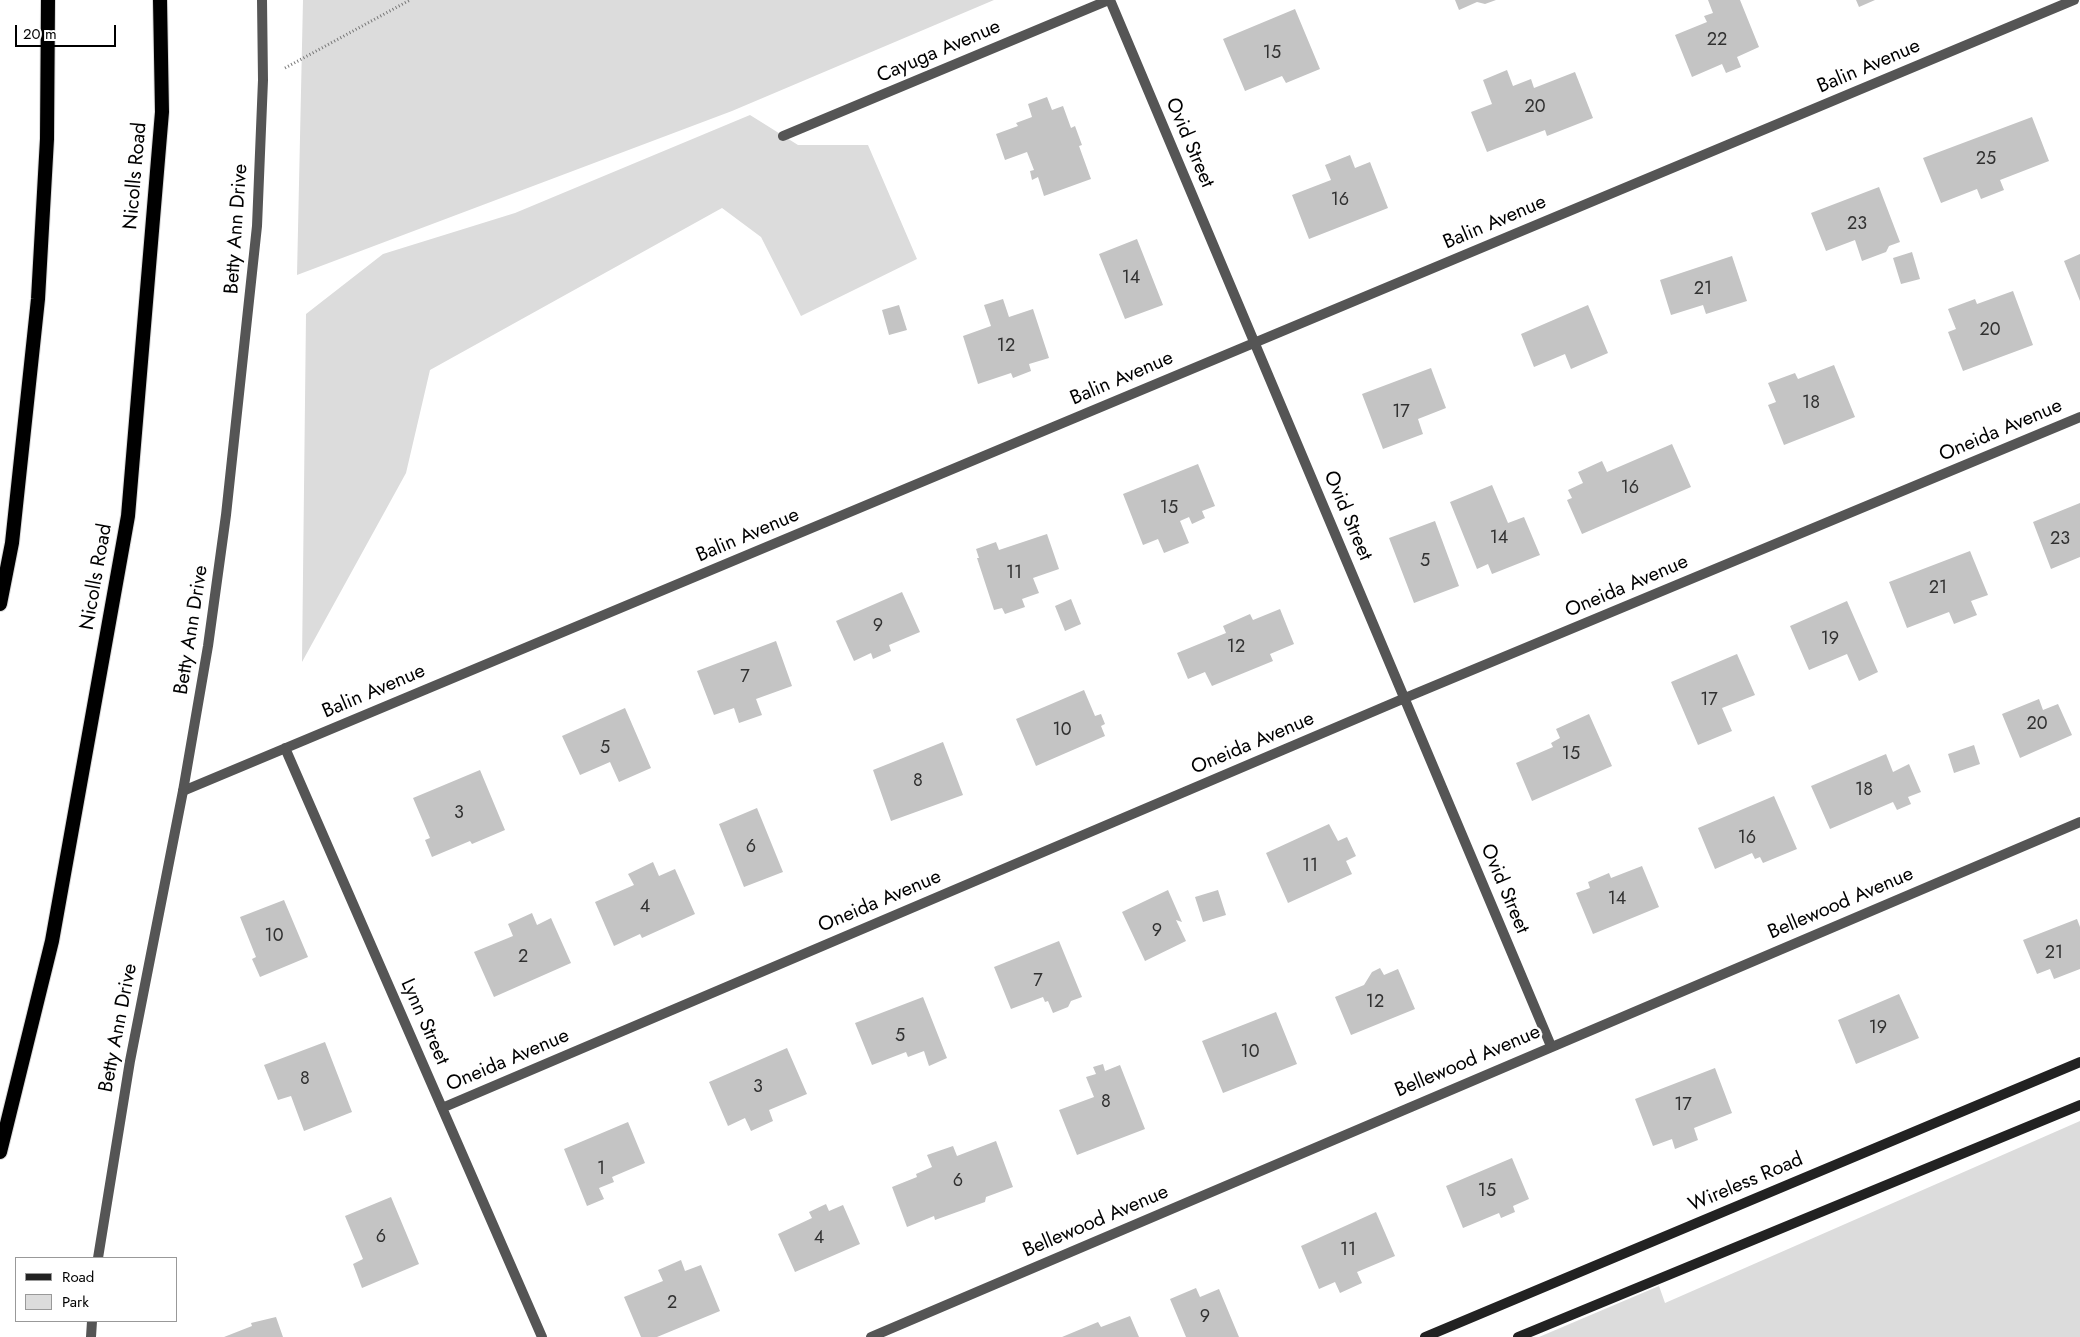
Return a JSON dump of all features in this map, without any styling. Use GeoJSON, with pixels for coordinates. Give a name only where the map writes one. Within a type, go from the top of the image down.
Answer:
{"type":"FeatureCollection","features":[{"type":"Feature","properties":{"kind":"highway"},"geometry":{"type":"LineString","coordinates":[[0,604],[12,542],[38,299],[47,139],[48,0]]}},
{"type":"Feature","properties":{"kind":"highway","name":"Nicolls Road"},"geometry":{"type":"LineString","coordinates":[[0,1152],[52,941],[128,516],[162,112],[160,0]]}},
{"type":"Feature","properties":{"kind":"main road","name":"Wireless Road"},"geometry":{"type":"LineString","coordinates":[[1425,1337],[2080,1062]]}},
{"type":"Feature","properties":{"kind":"main road"},"geometry":{"type":"LineString","coordinates":[[1518,1337],[2080,1105]]}},
{"type":"Feature","properties":{"kind":"street","name":"Betty Ann Drive"},"geometry":{"type":"LineString","coordinates":[[98,1257],[130,1061],[183,790],[208,646],[227,506],[257,226],[263,80],[262,0]]}},
{"type":"Feature","properties":{"kind":"street","name":"Cayuga Avenue"},"geometry":{"type":"LineString","coordinates":[[783,136],[1109,0]]}},
{"type":"Feature","properties":{"kind":"street","name":"Ovid Street"},"geometry":{"type":"LineString","coordinates":[[1109,0],[1551,1046]]}},
{"type":"Feature","properties":{"kind":"street","name":"Balin Avenue"},"geometry":{"type":"LineString","coordinates":[[183,790],[2074,0]]}},
{"type":"Feature","properties":{"kind":"street","name":"Oneida Avenue"},"geometry":{"type":"LineString","coordinates":[[442,1108],[1404,698],[2080,417]]}},
{"type":"Feature","properties":{"kind":"street","name":"Lynn Street"},"geometry":{"type":"LineString","coordinates":[[285,748],[542,1337]]}},
{"type":"Feature","properties":{"kind":"street","name":"Bellewood Avenue"},"geometry":{"type":"LineString","coordinates":[[871,1337],[2080,822]]}},
{"type":"Feature","properties":{"kind":"street"},"geometry":{"type":"LineString","coordinates":[[91,1337],[92,1322]]}},
{"type":"Feature","properties":{"kind":"path"},"geometry":{"type":"LineString","coordinates":[[263,80],[410,0]]}},
{"type":"Feature","properties":{"kind":"green space"},"geometry":{"type":"Polygon","coordinates":[[[303,0],[994,0],[732,111],[297,275],[303,0]]]}},
{"type":"Feature","properties":{"kind":"green space"},"geometry":{"type":"Polygon","coordinates":[[[750,115],[798,145],[868,145],[917,259],[801,316],[761,237],[722,208],[430,370],[406,473],[302,662],[306,314],[383,254],[515,213],[750,115]]]}},
{"type":"Feature","properties":{"kind":"green space"},"geometry":{"type":"Polygon","coordinates":[[[2080,1121],[2080,1337],[1539,1337],[1659,1286],[1665,1303],[2080,1121]]]}},
{"type":"Feature","properties":{"kind":"building"},"geometry":{"type":"Polygon","coordinates":[[[1455,0],[1496,0],[1485,4],[1477,2],[1459,10],[1455,0]]]}},
{"type":"Feature","properties":{"kind":"building"},"geometry":{"type":"Polygon","coordinates":[[[1708,0],[1740,0],[1759,47],[1737,57],[1741,67],[1726,73],[1722,64],[1692,77],[1675,35],[1707,22],[1704,16],[1713,13],[1708,0]]]}},
{"type":"Feature","properties":{"kind":"building"},"geometry":{"type":"Polygon","coordinates":[[[1856,0],[1875,0],[1859,7],[1856,0]]]}},
{"type":"Feature","properties":{"kind":"building"},"geometry":{"type":"Polygon","coordinates":[[[1295,9],[1320,69],[1286,83],[1282,76],[1245,91],[1223,39],[1295,9]]]}},
{"type":"Feature","properties":{"kind":"building"},"geometry":{"type":"Polygon","coordinates":[[[1507,70],[1513,86],[1531,79],[1534,88],[1575,72],[1593,118],[1547,136],[1545,130],[1487,152],[1471,112],[1492,104],[1483,80],[1507,70]]]}},
{"type":"Feature","properties":{"kind":"building"},"geometry":{"type":"Polygon","coordinates":[[[1047,97],[1052,110],[1063,106],[1071,128],[1075,126],[1082,145],[1079,146],[1091,179],[1044,196],[1038,177],[1032,180],[1030,171],[1034,170],[1027,152],[1005,160],[996,134],[1018,126],[1016,123],[1032,117],[1028,104],[1047,97]]]}},
{"type":"Feature","properties":{"kind":"building"},"geometry":{"type":"Polygon","coordinates":[[[2032,117],[2049,161],[2000,180],[2004,190],[1981,199],[1977,189],[1941,203],[1923,158],[2032,117]]]}},
{"type":"Feature","properties":{"kind":"building"},"geometry":{"type":"Polygon","coordinates":[[[1350,155],[1355,168],[1370,162],[1388,208],[1309,239],[1292,195],[1331,180],[1325,165],[1350,155]]]}},
{"type":"Feature","properties":{"kind":"building"},"geometry":{"type":"Polygon","coordinates":[[[1879,187],[1900,242],[1889,246],[1886,252],[1862,261],[1855,240],[1826,251],[1811,213],[1879,187]]]}},
{"type":"Feature","properties":{"kind":"building"},"geometry":{"type":"Polygon","coordinates":[[[1137,239],[1163,305],[1125,319],[1099,254],[1137,239]]]}},
{"type":"Feature","properties":{"kind":"building"},"geometry":{"type":"Polygon","coordinates":[[[1912,252],[1920,279],[1901,284],[1893,258],[1912,252]]]}},
{"type":"Feature","properties":{"kind":"building"},"geometry":{"type":"Polygon","coordinates":[[[2080,254],[2080,301],[2064,261],[2080,254]]]}},
{"type":"Feature","properties":{"kind":"building"},"geometry":{"type":"Polygon","coordinates":[[[1732,256],[1747,301],[1706,314],[1703,305],[1671,315],[1660,280],[1732,256]]]}},
{"type":"Feature","properties":{"kind":"building"},"geometry":{"type":"Polygon","coordinates":[[[2013,291],[2033,345],[1963,371],[1948,332],[1956,329],[1948,309],[1975,299],[1977,304],[2013,291]]]}},
{"type":"Feature","properties":{"kind":"building"},"geometry":{"type":"Polygon","coordinates":[[[1003,299],[1009,317],[1033,309],[1049,358],[1029,364],[1031,371],[1013,378],[1011,373],[978,384],[963,336],[991,326],[984,305],[1003,299]]]}},
{"type":"Feature","properties":{"kind":"building"},"geometry":{"type":"Polygon","coordinates":[[[899,305],[907,330],[889,335],[882,310],[899,305]]]}},
{"type":"Feature","properties":{"kind":"building"},"geometry":{"type":"Polygon","coordinates":[[[1588,305],[1608,353],[1571,369],[1565,354],[1534,367],[1521,334],[1588,305]]]}},
{"type":"Feature","properties":{"kind":"building"},"geometry":{"type":"Polygon","coordinates":[[[1834,365],[1855,417],[1784,445],[1768,405],[1776,402],[1768,383],[1795,373],[1798,379],[1834,365]]]}},
{"type":"Feature","properties":{"kind":"building"},"geometry":{"type":"Polygon","coordinates":[[[1431,368],[1446,408],[1418,419],[1423,434],[1383,449],[1362,394],[1431,368]]]}},
{"type":"Feature","properties":{"kind":"building"},"geometry":{"type":"Polygon","coordinates":[[[1672,444],[1691,487],[1582,534],[1567,500],[1572,498],[1568,490],[1583,483],[1578,472],[1602,461],[1607,472],[1672,444]]]}},
{"type":"Feature","properties":{"kind":"building"},"geometry":{"type":"Polygon","coordinates":[[[1198,464],[1215,506],[1202,511],[1205,518],[1192,524],[1189,517],[1180,521],[1189,543],[1164,553],[1158,539],[1143,545],[1123,494],[1198,464]]]}},
{"type":"Feature","properties":{"kind":"building"},"geometry":{"type":"Polygon","coordinates":[[[1492,485],[1508,523],[1524,517],[1540,555],[1492,574],[1488,564],[1477,569],[1450,502],[1492,485]]]}},
{"type":"Feature","properties":{"kind":"building"},"geometry":{"type":"Polygon","coordinates":[[[2080,503],[2080,557],[2051,569],[2033,522],[2080,503]]]}},
{"type":"Feature","properties":{"kind":"building"},"geometry":{"type":"Polygon","coordinates":[[[1435,521],[1459,586],[1414,603],[1389,538],[1435,521]]]}},
{"type":"Feature","properties":{"kind":"building"},"geometry":{"type":"Polygon","coordinates":[[[1047,534],[1059,569],[1033,578],[1039,593],[1022,599],[1025,607],[1005,614],[1002,608],[994,610],[977,558],[979,558],[976,549],[996,542],[999,550],[1047,534]]]}},
{"type":"Feature","properties":{"kind":"building"},"geometry":{"type":"Polygon","coordinates":[[[1970,551],[1988,595],[1971,601],[1977,615],[1954,624],[1949,612],[1907,628],[1889,582],[1970,551]]]}},
{"type":"Feature","properties":{"kind":"building"},"geometry":{"type":"Polygon","coordinates":[[[902,592],[920,632],[889,645],[891,651],[873,659],[871,653],[854,661],[836,621],[902,592]]]}},
{"type":"Feature","properties":{"kind":"building"},"geometry":{"type":"Polygon","coordinates":[[[1071,599],[1081,624],[1065,631],[1055,606],[1071,599]]]}},
{"type":"Feature","properties":{"kind":"building"},"geometry":{"type":"Polygon","coordinates":[[[1847,601],[1878,672],[1859,681],[1847,654],[1809,670],[1790,626],[1847,601]]]}},
{"type":"Feature","properties":{"kind":"building"},"geometry":{"type":"Polygon","coordinates":[[[1280,609],[1294,644],[1270,654],[1273,661],[1212,686],[1205,672],[1188,679],[1177,653],[1226,633],[1223,626],[1250,614],[1253,620],[1280,609]]]}},
{"type":"Feature","properties":{"kind":"building"},"geometry":{"type":"Polygon","coordinates":[[[776,641],[792,686],[756,699],[762,715],[739,723],[734,708],[714,715],[697,671],[776,641]]]}},
{"type":"Feature","properties":{"kind":"building"},"geometry":{"type":"Polygon","coordinates":[[[1737,654],[1755,695],[1722,708],[1732,731],[1698,745],[1671,682],[1737,654]]]}},
{"type":"Feature","properties":{"kind":"building"},"geometry":{"type":"Polygon","coordinates":[[[1084,690],[1095,716],[1101,714],[1105,724],[1101,726],[1105,736],[1036,766],[1016,719],[1084,690]]]}},
{"type":"Feature","properties":{"kind":"building"},"geometry":{"type":"Polygon","coordinates":[[[2039,699],[2043,710],[2058,704],[2072,735],[2020,758],[2002,714],[2039,699]]]}},
{"type":"Feature","properties":{"kind":"building"},"geometry":{"type":"Polygon","coordinates":[[[625,708],[651,768],[619,782],[610,762],[580,775],[562,736],[625,708]]]}},
{"type":"Feature","properties":{"kind":"building"},"geometry":{"type":"Polygon","coordinates":[[[1589,714],[1612,766],[1532,801],[1516,763],[1553,747],[1551,743],[1560,738],[1556,729],[1589,714]]]}},
{"type":"Feature","properties":{"kind":"building"},"geometry":{"type":"Polygon","coordinates":[[[943,742],[963,795],[891,821],[873,770],[943,742]]]}},
{"type":"Feature","properties":{"kind":"building"},"geometry":{"type":"Polygon","coordinates":[[[1974,745],[1980,764],[1954,773],[1948,754],[1974,745]]]}},
{"type":"Feature","properties":{"kind":"building"},"geometry":{"type":"Polygon","coordinates":[[[1886,754],[1893,772],[1909,764],[1921,792],[1908,797],[1911,804],[1897,810],[1893,802],[1830,829],[1811,786],[1886,754]]]}},
{"type":"Feature","properties":{"kind":"building"},"geometry":{"type":"Polygon","coordinates":[[[480,770],[505,830],[472,844],[470,841],[432,857],[425,840],[430,838],[413,798],[480,770]]]}},
{"type":"Feature","properties":{"kind":"building"},"geometry":{"type":"Polygon","coordinates":[[[1774,796],[1797,849],[1763,863],[1760,857],[1755,859],[1752,853],[1715,869],[1698,828],[1774,796]]]}},
{"type":"Feature","properties":{"kind":"building"},"geometry":{"type":"Polygon","coordinates":[[[757,808],[783,872],[744,887],[719,824],[757,808]]]}},
{"type":"Feature","properties":{"kind":"building"},"geometry":{"type":"Polygon","coordinates":[[[1329,824],[1338,841],[1347,837],[1356,856],[1346,861],[1352,874],[1288,903],[1266,853],[1329,824]]]}},
{"type":"Feature","properties":{"kind":"building"},"geometry":{"type":"Polygon","coordinates":[[[653,862],[659,876],[675,869],[695,914],[642,938],[640,934],[614,946],[595,902],[634,885],[628,874],[653,862]]]}},
{"type":"Feature","properties":{"kind":"building"},"geometry":{"type":"Polygon","coordinates":[[[1642,866],[1659,907],[1593,934],[1576,893],[1590,888],[1588,882],[1609,873],[1611,878],[1642,866]]]}},
{"type":"Feature","properties":{"kind":"building"},"geometry":{"type":"Polygon","coordinates":[[[1168,890],[1182,922],[1176,920],[1186,941],[1145,961],[1122,912],[1168,890]]]}},
{"type":"Feature","properties":{"kind":"building"},"geometry":{"type":"Polygon","coordinates":[[[1218,890],[1226,915],[1203,922],[1195,897],[1218,890]]]}},
{"type":"Feature","properties":{"kind":"building"},"geometry":{"type":"Polygon","coordinates":[[[284,900],[308,957],[260,977],[252,959],[256,957],[240,917],[284,900]]]}},
{"type":"Feature","properties":{"kind":"building"},"geometry":{"type":"Polygon","coordinates":[[[532,913],[537,925],[551,918],[571,963],[494,997],[474,952],[513,936],[508,924],[532,913]]]}},
{"type":"Feature","properties":{"kind":"building"},"geometry":{"type":"Polygon","coordinates":[[[2077,919],[2080,927],[2080,969],[2054,979],[2050,969],[2037,974],[2023,940],[2077,919]]]}},
{"type":"Feature","properties":{"kind":"building"},"geometry":{"type":"Polygon","coordinates":[[[1059,941],[1082,997],[1071,1001],[1068,1007],[1053,1013],[1048,1001],[1045,1002],[1043,997],[1011,1009],[994,967],[1059,941]]]}},
{"type":"Feature","properties":{"kind":"building"},"geometry":{"type":"Polygon","coordinates":[[[1380,968],[1384,975],[1398,969],[1415,1009],[1351,1035],[1335,997],[1364,985],[1372,972],[1380,968]]]}},
{"type":"Feature","properties":{"kind":"building"},"geometry":{"type":"Polygon","coordinates":[[[1899,994],[1919,1038],[1856,1064],[1838,1020],[1899,994]]]}},
{"type":"Feature","properties":{"kind":"building"},"geometry":{"type":"Polygon","coordinates":[[[923,997],[947,1058],[929,1066],[924,1051],[908,1057],[906,1052],[872,1065],[855,1023],[923,997]]]}},
{"type":"Feature","properties":{"kind":"building"},"geometry":{"type":"Polygon","coordinates":[[[1276,1012],[1297,1064],[1223,1093],[1202,1041],[1276,1012]]]}},
{"type":"Feature","properties":{"kind":"building"},"geometry":{"type":"Polygon","coordinates":[[[325,1042],[352,1112],[304,1131],[291,1096],[278,1100],[264,1065],[325,1042]]]}},
{"type":"Feature","properties":{"kind":"building"},"geometry":{"type":"Polygon","coordinates":[[[787,1048],[807,1094],[769,1110],[773,1121],[751,1131],[745,1118],[728,1126],[709,1082],[787,1048]]]}},
{"type":"Feature","properties":{"kind":"building"},"geometry":{"type":"Polygon","coordinates":[[[1103,1064],[1105,1071],[1120,1065],[1145,1129],[1077,1155],[1059,1110],[1094,1097],[1086,1077],[1096,1074],[1093,1067],[1103,1064]]]}},
{"type":"Feature","properties":{"kind":"building"},"geometry":{"type":"Polygon","coordinates":[[[1715,1068],[1732,1113],[1694,1128],[1698,1140],[1675,1149],[1672,1139],[1653,1146],[1635,1099],[1715,1068]]]}},
{"type":"Feature","properties":{"kind":"building"},"geometry":{"type":"Polygon","coordinates":[[[628,1122],[645,1163],[612,1177],[614,1182],[599,1188],[604,1199],[587,1206],[564,1149],[628,1122]]]}},
{"type":"Feature","properties":{"kind":"building"},"geometry":{"type":"Polygon","coordinates":[[[996,1141],[1013,1187],[986,1197],[985,1202],[935,1220],[934,1216],[907,1227],[892,1187],[917,1177],[916,1174],[932,1167],[927,1155],[953,1146],[957,1156],[996,1141]]]}},
{"type":"Feature","properties":{"kind":"building"},"geometry":{"type":"Polygon","coordinates":[[[1512,1158],[1529,1199],[1513,1206],[1515,1212],[1501,1218],[1499,1213],[1463,1228],[1446,1186],[1512,1158]]]}},
{"type":"Feature","properties":{"kind":"building"},"geometry":{"type":"Polygon","coordinates":[[[391,1197],[419,1264],[362,1288],[353,1264],[363,1259],[345,1216],[391,1197]]]}},
{"type":"Feature","properties":{"kind":"building"},"geometry":{"type":"Polygon","coordinates":[[[826,1204],[829,1211],[843,1205],[860,1244],[795,1272],[778,1234],[812,1218],[809,1212],[826,1204]]]}},
{"type":"Feature","properties":{"kind":"building"},"geometry":{"type":"Polygon","coordinates":[[[1376,1212],[1395,1256],[1357,1272],[1362,1283],[1340,1293],[1335,1282],[1319,1289],[1301,1246],[1376,1212]]]}},
{"type":"Feature","properties":{"kind":"building"},"geometry":{"type":"Polygon","coordinates":[[[681,1260],[685,1271],[701,1265],[720,1311],[657,1337],[641,1337],[624,1297],[663,1281],[658,1270],[681,1260]]]}},
{"type":"Feature","properties":{"kind":"building"},"geometry":{"type":"Polygon","coordinates":[[[1196,1288],[1200,1297],[1219,1289],[1239,1337],[1186,1337],[1170,1299],[1196,1288]]]}},
{"type":"Feature","properties":{"kind":"building"},"geometry":{"type":"Polygon","coordinates":[[[1130,1316],[1139,1337],[1062,1337],[1098,1322],[1101,1327],[1130,1316]]]}},
{"type":"Feature","properties":{"kind":"building"},"geometry":{"type":"Polygon","coordinates":[[[276,1317],[283,1337],[224,1337],[252,1326],[251,1323],[276,1317]]]}}]}
